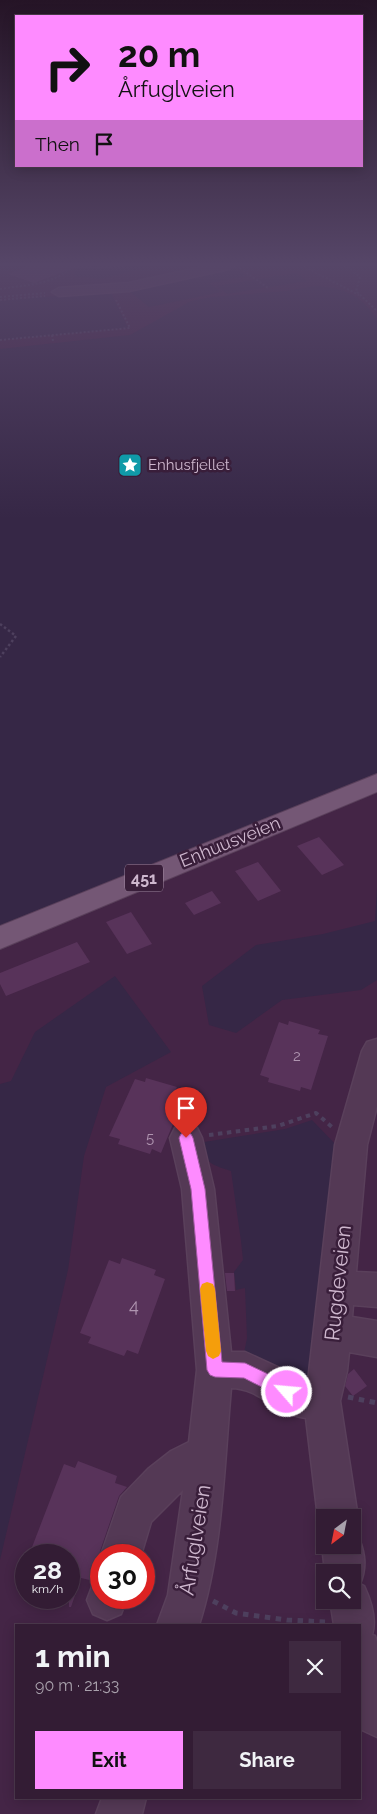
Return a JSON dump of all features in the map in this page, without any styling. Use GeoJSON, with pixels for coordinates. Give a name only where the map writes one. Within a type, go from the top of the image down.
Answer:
{"type":"FeatureCollection","features":[{"type":"Feature","properties":{"kind":"main road","name":"Enhuusveien"},"geometry":{"type":"LineString","coordinates":[[0,938],[377,782]]}},
{"type":"Feature","properties":{"kind":"street","name":"Rugdeveien"},"geometry":{"type":"LineString","coordinates":[[337,1509],[322,1401],[329,1371],[334,1332],[351,1144],[377,1051]]}},
{"type":"Feature","properties":{"kind":"street","name":"Årfuglveien"},"geometry":{"type":"LineString","coordinates":[[183,1610],[207,1453],[215,1370],[198,1189],[186,1138]]}},
{"type":"Feature","properties":{"kind":"street"},"geometry":{"type":"LineString","coordinates":[[338,1285],[364,1290],[377,1290]]}},
{"type":"Feature","properties":{"kind":"street"},"geometry":{"type":"LineString","coordinates":[[334,1332],[377,1339]]}},
{"type":"Feature","properties":{"kind":"street"},"geometry":{"type":"LineString","coordinates":[[215,1370],[245,1370],[301,1399],[322,1401]]}},
{"type":"Feature","properties":{"kind":"street","name":"Årfuglveien"},"geometry":{"type":"LineString","coordinates":[[124,1544],[135,1511],[162,1483],[184,1464],[207,1453]]}},
{"type":"Feature","properties":{"kind":"street"},"geometry":{"type":"LineString","coordinates":[[361,1650],[377,1715]]}},
{"type":"Feature","properties":{"kind":"street"},"geometry":{"type":"LineString","coordinates":[[119,1814],[124,1799]]}},
{"type":"Feature","properties":{"kind":"path"},"geometry":{"type":"LineString","coordinates":[[0,624],[16,636],[0,657]]}},
{"type":"Feature","properties":{"kind":"path"},"geometry":{"type":"LineString","coordinates":[[186,1138],[274,1127],[301,1121],[316,1113],[351,1144]]}},
{"type":"Feature","properties":{"kind":"path"},"geometry":{"type":"LineString","coordinates":[[183,1610],[209,1599],[236,1613],[287,1620],[341,1624]]}},
{"type":"Feature","properties":{"kind":"shaded area"},"geometry":{"type":"Polygon","coordinates":[[[0,350],[377,350],[377,776],[0,933],[0,350]]]}},
{"type":"Feature","properties":{"kind":"shaded area"},"geometry":{"type":"Polygon","coordinates":[[[377,888],[377,980],[361,990],[282,1000],[236,1033],[209,1025],[202,986],[256,945],[323,934],[375,921],[377,888]]]}},
{"type":"Feature","properties":{"kind":"shaded area"},"geometry":{"type":"Polygon","coordinates":[[[115,976],[171,1052],[106,1087],[84,1156],[68,1270],[0,1560],[0,1084],[11,1081],[35,1032],[115,976]]]}},
{"type":"Feature","properties":{"kind":"shaded area"},"geometry":{"type":"Polygon","coordinates":[[[312,1120],[339,1148],[313,1379],[299,1381],[244,1353],[247,1338],[245,1288],[236,1290],[234,1272],[243,1260],[231,1171],[210,1163],[206,1155],[204,1142],[285,1129],[312,1120]]]}},
{"type":"Feature","properties":{"kind":"building"},"geometry":{"type":"Polygon","coordinates":[[[319,837],[344,865],[322,875],[297,846],[319,837]]]}},
{"type":"Feature","properties":{"kind":"building"},"geometry":{"type":"Polygon","coordinates":[[[258,862],[281,891],[258,901],[235,871],[258,862]]]}},
{"type":"Feature","properties":{"kind":"building"},"geometry":{"type":"Polygon","coordinates":[[[212,891],[221,903],[194,915],[185,903],[212,891]]]}},
{"type":"Feature","properties":{"kind":"building"},"geometry":{"type":"Polygon","coordinates":[[[131,912],[152,944],[127,954],[106,922],[131,912]]]}},
{"type":"Feature","properties":{"kind":"building"},"geometry":{"type":"Polygon","coordinates":[[[77,942],[90,962],[6,996],[0,984],[0,973],[77,942]]]}},
{"type":"Feature","properties":{"kind":"building"},"geometry":{"type":"Polygon","coordinates":[[[289,1021],[320,1030],[318,1034],[328,1036],[311,1090],[301,1087],[300,1091],[268,1082],[269,1078],[260,1075],[279,1022],[288,1025],[289,1021]]]}},
{"type":"Feature","properties":{"kind":"building"},"geometry":{"type":"Polygon","coordinates":[[[146,1078],[177,1087],[175,1092],[185,1095],[161,1153],[152,1149],[150,1154],[118,1144],[120,1139],[109,1136],[135,1079],[145,1082],[146,1078]]]}},
{"type":"Feature","properties":{"kind":"building"},"geometry":{"type":"Polygon","coordinates":[[[122,1258],[156,1270],[154,1275],[165,1279],[138,1354],[127,1350],[124,1356],[88,1343],[91,1337],[80,1333],[109,1260],[120,1264],[122,1258]]]}},
{"type":"Feature","properties":{"kind":"building"},"geometry":{"type":"Polygon","coordinates":[[[225,1273],[234,1273],[235,1291],[227,1291],[225,1273]]]}},
{"type":"Feature","properties":{"kind":"building"},"geometry":{"type":"Polygon","coordinates":[[[354,1369],[367,1386],[353,1396],[345,1386],[348,1374],[354,1369]]]}},
{"type":"Feature","properties":{"kind":"building"},"geometry":{"type":"Polygon","coordinates":[[[78,1461],[117,1476],[115,1483],[127,1487],[119,1496],[102,1544],[90,1544],[90,1580],[81,1578],[80,1581],[80,1544],[33,1544],[64,1464],[75,1468],[78,1461]]]}},
{"type":"Feature","properties":{"kind":"slow traffic"},"geometry":{"type":"LineString","coordinates":[[207,1289],[213,1351]]}},
{"type":"Feature","properties":{"kind":"place","name":"Enhusfjellet"},"geometry":{"type":"Point","coordinates":[130,465]}},
{"type":"Feature","properties":{"kind":"route"},"geometry":{"type":"LineString","coordinates":[[186,1138],[198,1189],[215,1370],[245,1370],[287,1392]]}}]}
